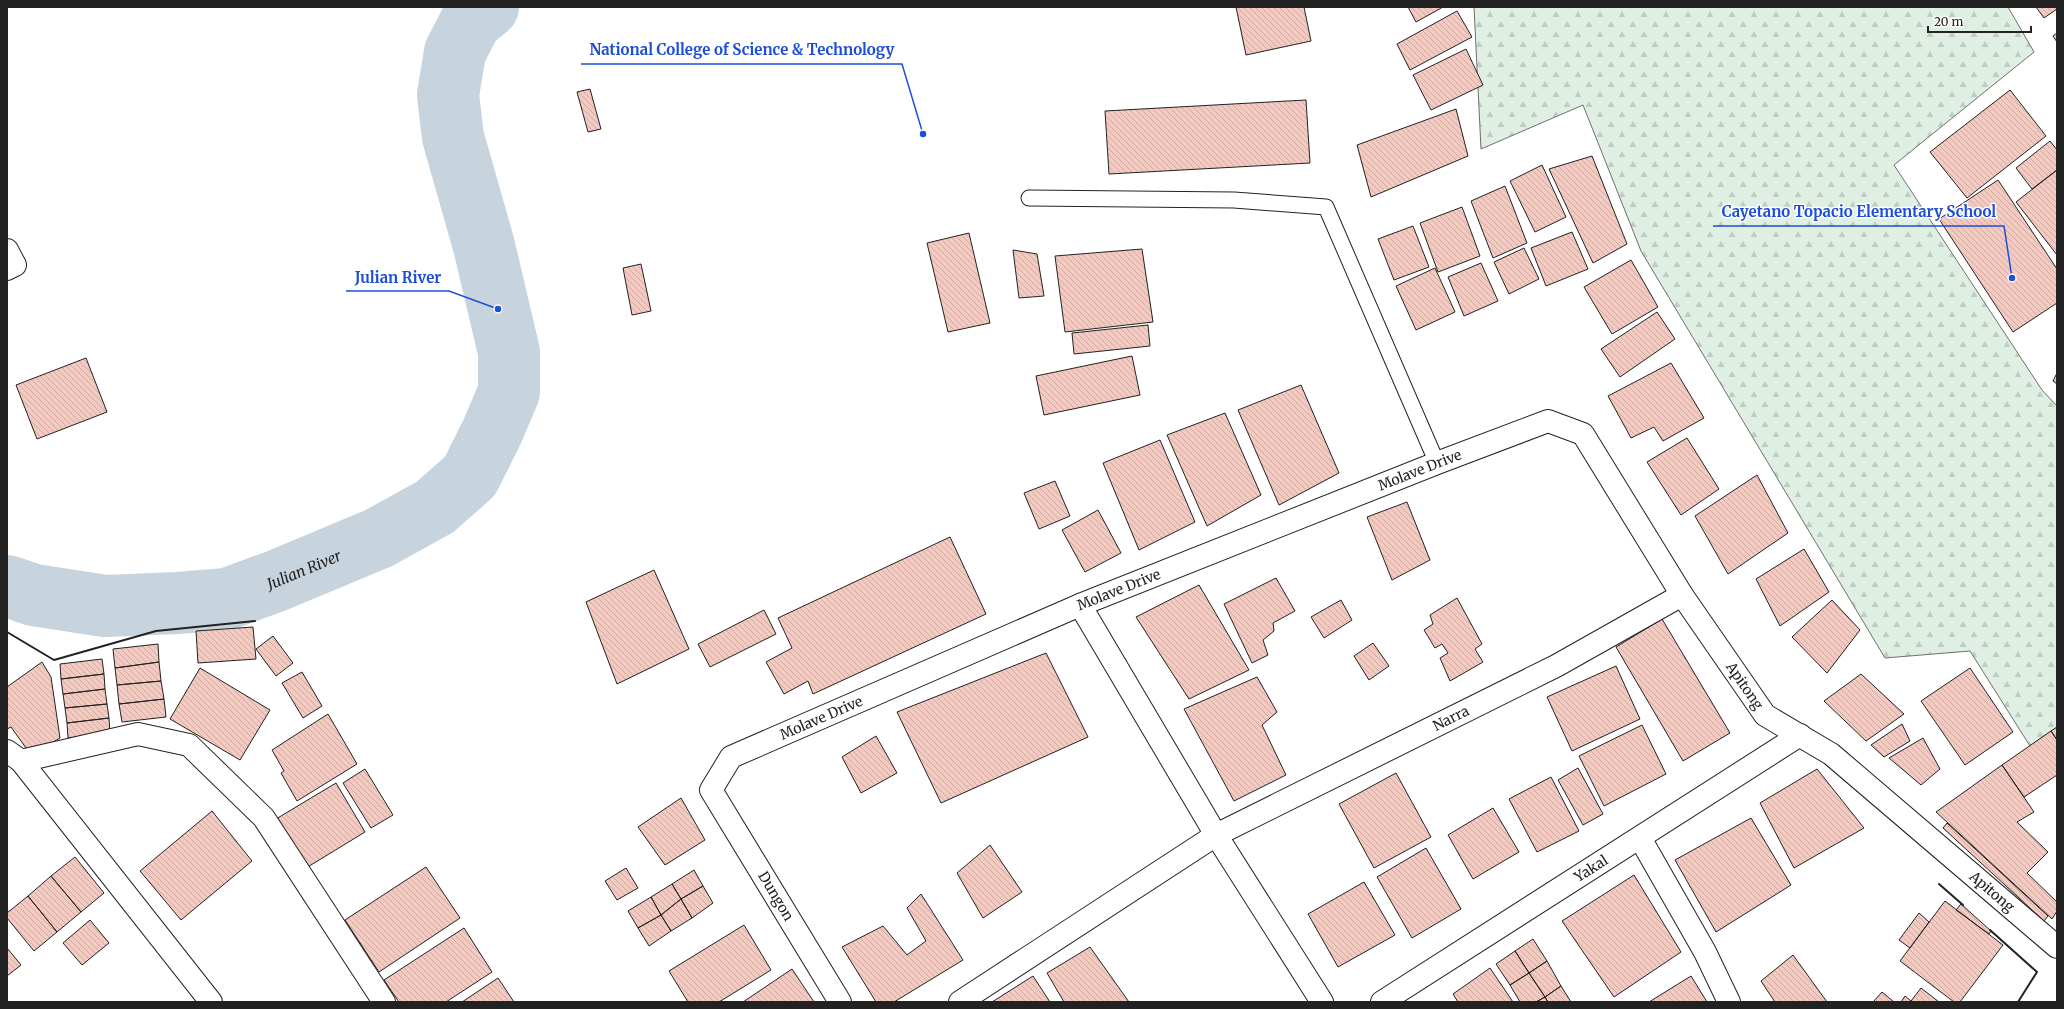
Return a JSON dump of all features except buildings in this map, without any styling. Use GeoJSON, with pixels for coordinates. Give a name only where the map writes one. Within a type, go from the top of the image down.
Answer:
{"type":"FeatureCollection","features":[{"type":"Feature","properties":{"kind":"street"},"geometry":{"type":"LineString","coordinates":[[7,250],[14,265],[7,269]]}},
{"type":"Feature","properties":{"kind":"street","name":"Molave Drive"},"geometry":{"type":"LineString","coordinates":[[711,790],[731,756],[1080,605],[1437,463],[1548,421]]}},
{"type":"Feature","properties":{"kind":"street","name":"Apitong"},"geometry":{"type":"LineString","coordinates":[[1548,421],[1583,434],[1682,595],[1765,715],[1831,754],[2057,947]]}},
{"type":"Feature","properties":{"kind":"street","name":"Narra"},"geometry":{"type":"LineString","coordinates":[[960,1002],[1216,835],[1556,666],[1682,595]]}},
{"type":"Feature","properties":{"kind":"street"},"geometry":{"type":"LineString","coordinates":[[1080,605],[1216,835],[1322,1002]]}},
{"type":"Feature","properties":{"kind":"street"},"geometry":{"type":"LineString","coordinates":[[211,1002],[14,756],[138,734],[189,745],[264,818],[384,1002]]}},
{"type":"Feature","properties":{"kind":"street","name":"Yakal"},"geometry":{"type":"LineString","coordinates":[[1382,1002],[1800,735]]}},
{"type":"Feature","properties":{"kind":"street","name":"Dungon"},"geometry":{"type":"LineString","coordinates":[[711,790],[840,1002]]}},
{"type":"Feature","properties":{"kind":"street"},"geometry":{"type":"LineString","coordinates":[[1640,838],[1705,952],[1729,1002]]}},
{"type":"Feature","properties":{"kind":"lane"},"geometry":{"type":"LineString","coordinates":[[1029,198],[1234,200],[1326,206],[1437,463]]}},
{"type":"Feature","properties":{"kind":"green space"},"geometry":{"type":"Polygon","coordinates":[[[1474,7],[2008,7],[2034,52],[1894,165],[2042,390],[2057,406],[2057,727],[2030,746],[1970,651],[1885,658],[1641,251],[1583,105],[1481,149],[1474,7]]]}},
{"type":"Feature","properties":{"kind":"waterway","name":"Julian River"},"geometry":{"type":"LineString","coordinates":[[7,586],[34,595],[105,606],[227,599],[276,581],[379,538],[435,507],[470,476],[492,432],[509,392],[509,352],[484,246],[453,137],[448,95],[455,52],[471,21],[488,7]]}},
{"type":"Feature","properties":{"kind":"wall"},"geometry":{"type":"LineString","coordinates":[[7,632],[54,660],[156,631],[255,621]]}},
{"type":"Feature","properties":{"kind":"wall"},"geometry":{"type":"LineString","coordinates":[[1939,884],[1963,905]]}},
{"type":"Feature","properties":{"kind":"wall"},"geometry":{"type":"LineString","coordinates":[[1990,930],[2037,972],[2018,1002]]}},
{"type":"Feature","properties":{"kind":"place","name":"National College of Science & Technology"},"geometry":{"type":"Point","coordinates":[923,134]}},
{"type":"Feature","properties":{"kind":"place","name":"Cayetano Topacio Elementary School"},"geometry":{"type":"Point","coordinates":[2012,278]}},
{"type":"Feature","properties":{"kind":"place","name":"Julian River"},"geometry":{"type":"Point","coordinates":[498,309]}}]}
